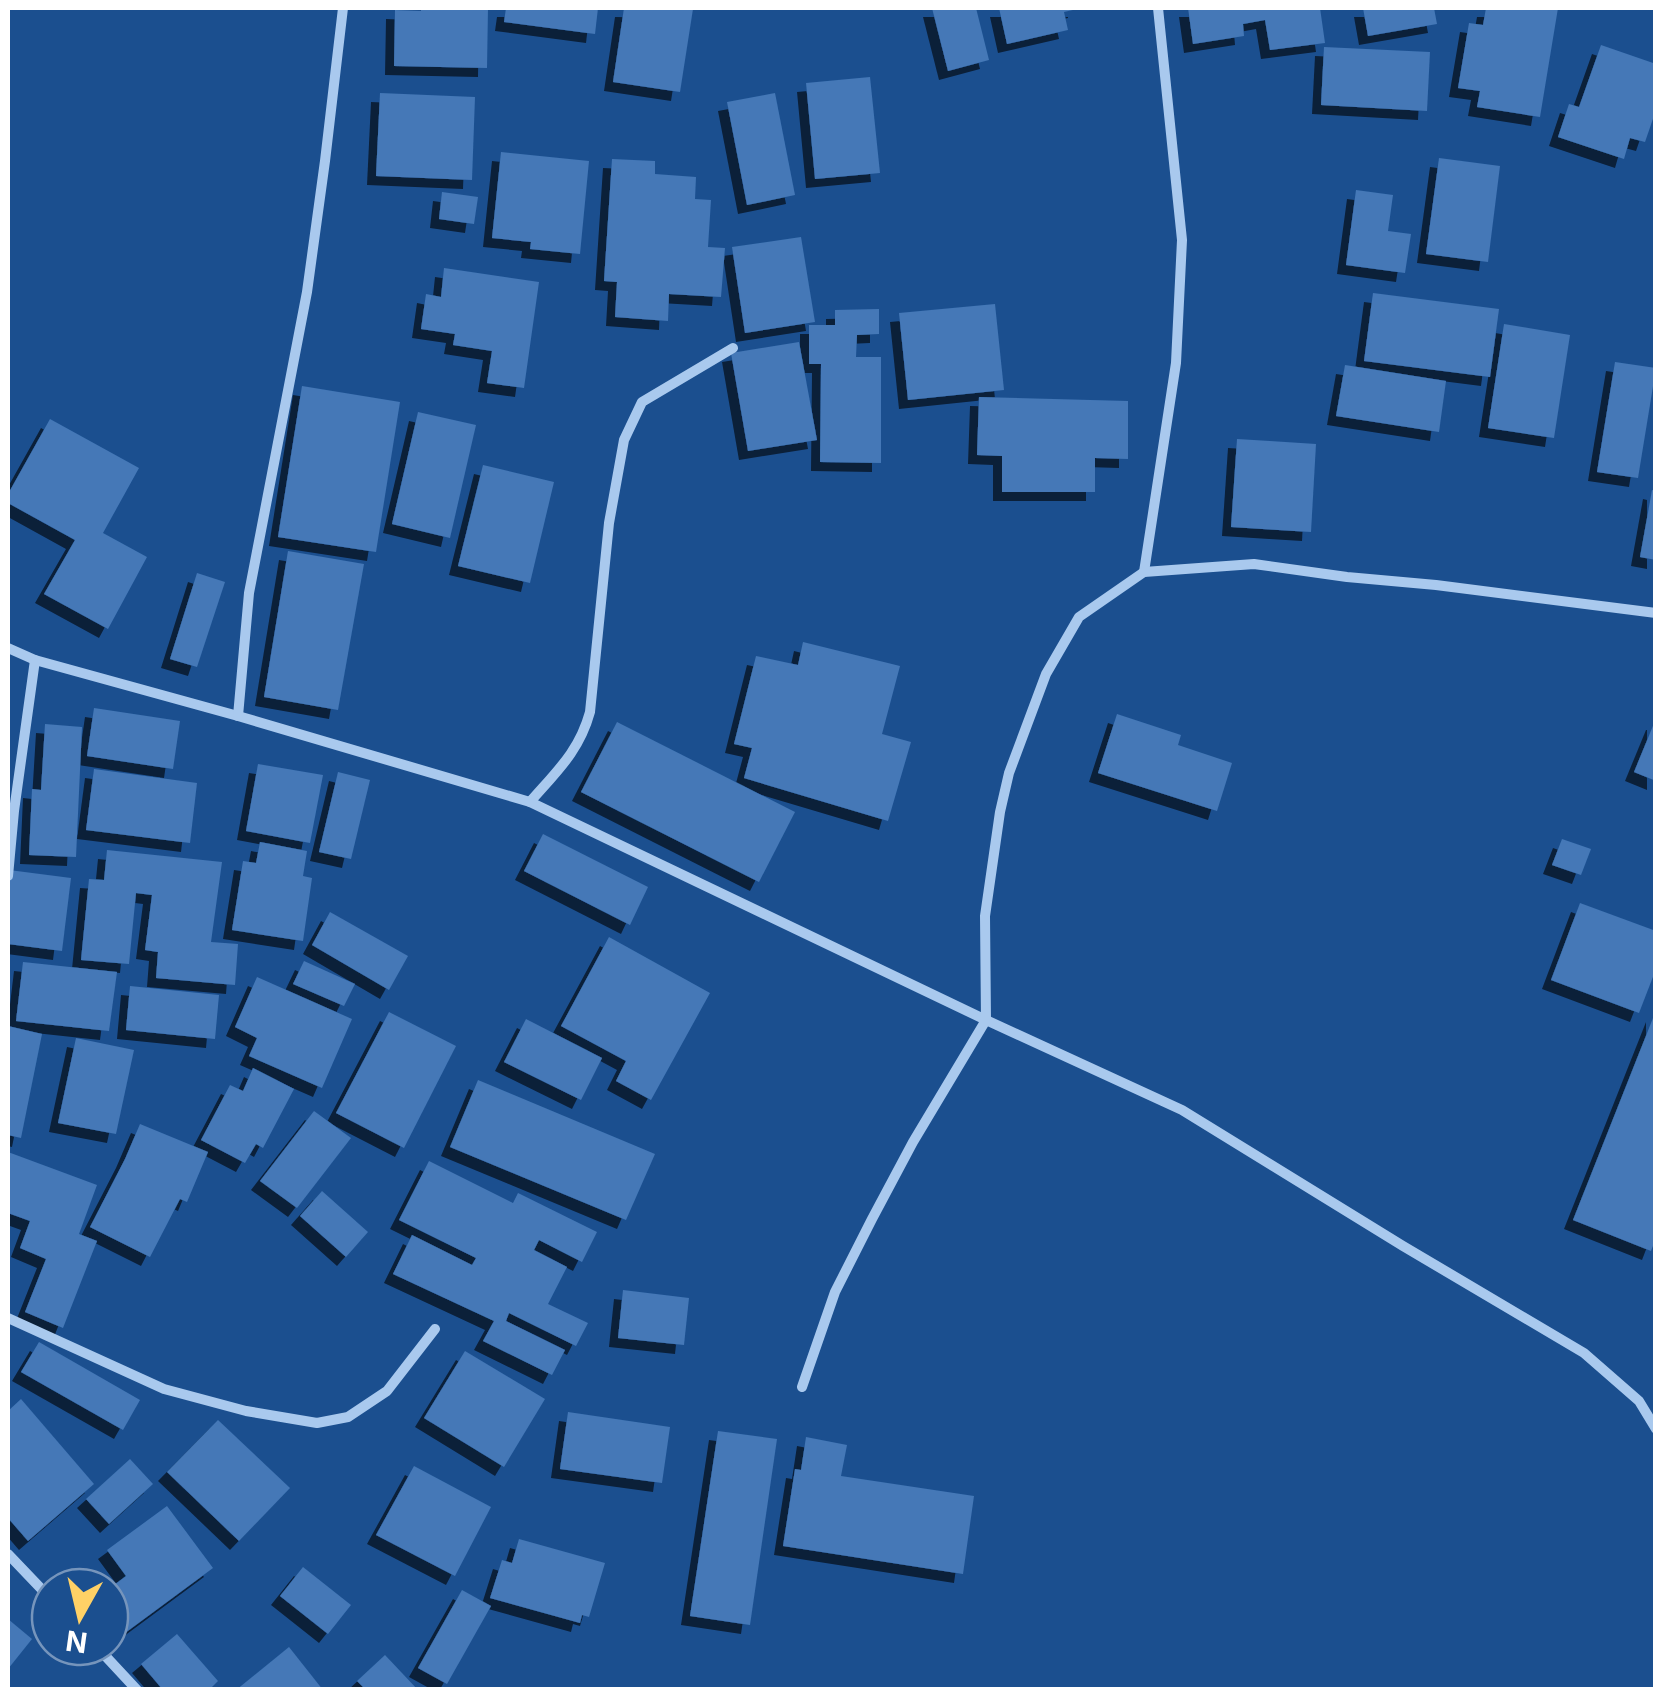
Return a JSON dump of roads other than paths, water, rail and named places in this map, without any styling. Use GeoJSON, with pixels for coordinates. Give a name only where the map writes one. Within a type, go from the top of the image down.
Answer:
{"type":"FeatureCollection","features":[{"type":"Feature","properties":{"kind":"street"},"geometry":{"type":"LineString","coordinates":[[238,716],[250,593],[307,292],[343,8]]}},
{"type":"Feature","properties":{"kind":"street"},"geometry":{"type":"LineString","coordinates":[[1144,572],[1176,363],[1182,240],[1158,8]]}},
{"type":"Feature","properties":{"kind":"street"},"geometry":{"type":"LineString","coordinates":[[530,802],[570,757],[584,735],[590,712],[609,523],[624,440],[642,402],[733,348]]}},
{"type":"Feature","properties":{"kind":"street"},"geometry":{"type":"LineString","coordinates":[[802,1387],[835,1292],[913,1142],[986,1020],[985,916],[1009,773],[1046,674],[1080,617],[1144,572],[1254,564],[1656,613]]}},
{"type":"Feature","properties":{"kind":"street"},"geometry":{"type":"LineString","coordinates":[[8,648],[35,660],[530,802],[1182,1110],[1402,1246],[1584,1352],[1639,1401],[1656,1429]]}},
{"type":"Feature","properties":{"kind":"street"},"geometry":{"type":"LineString","coordinates":[[8,876],[35,660]]}},
{"type":"Feature","properties":{"kind":"street"},"geometry":{"type":"LineString","coordinates":[[8,1318],[164,1389],[246,1411],[317,1422],[348,1417],[387,1391],[435,1329]]}},
{"type":"Feature","properties":{"kind":"street"},"geometry":{"type":"LineString","coordinates":[[8,1554],[30,1577]]}},
{"type":"Feature","properties":{"kind":"street"},"geometry":{"type":"LineString","coordinates":[[116,1667],[137,1690]]}}]}
